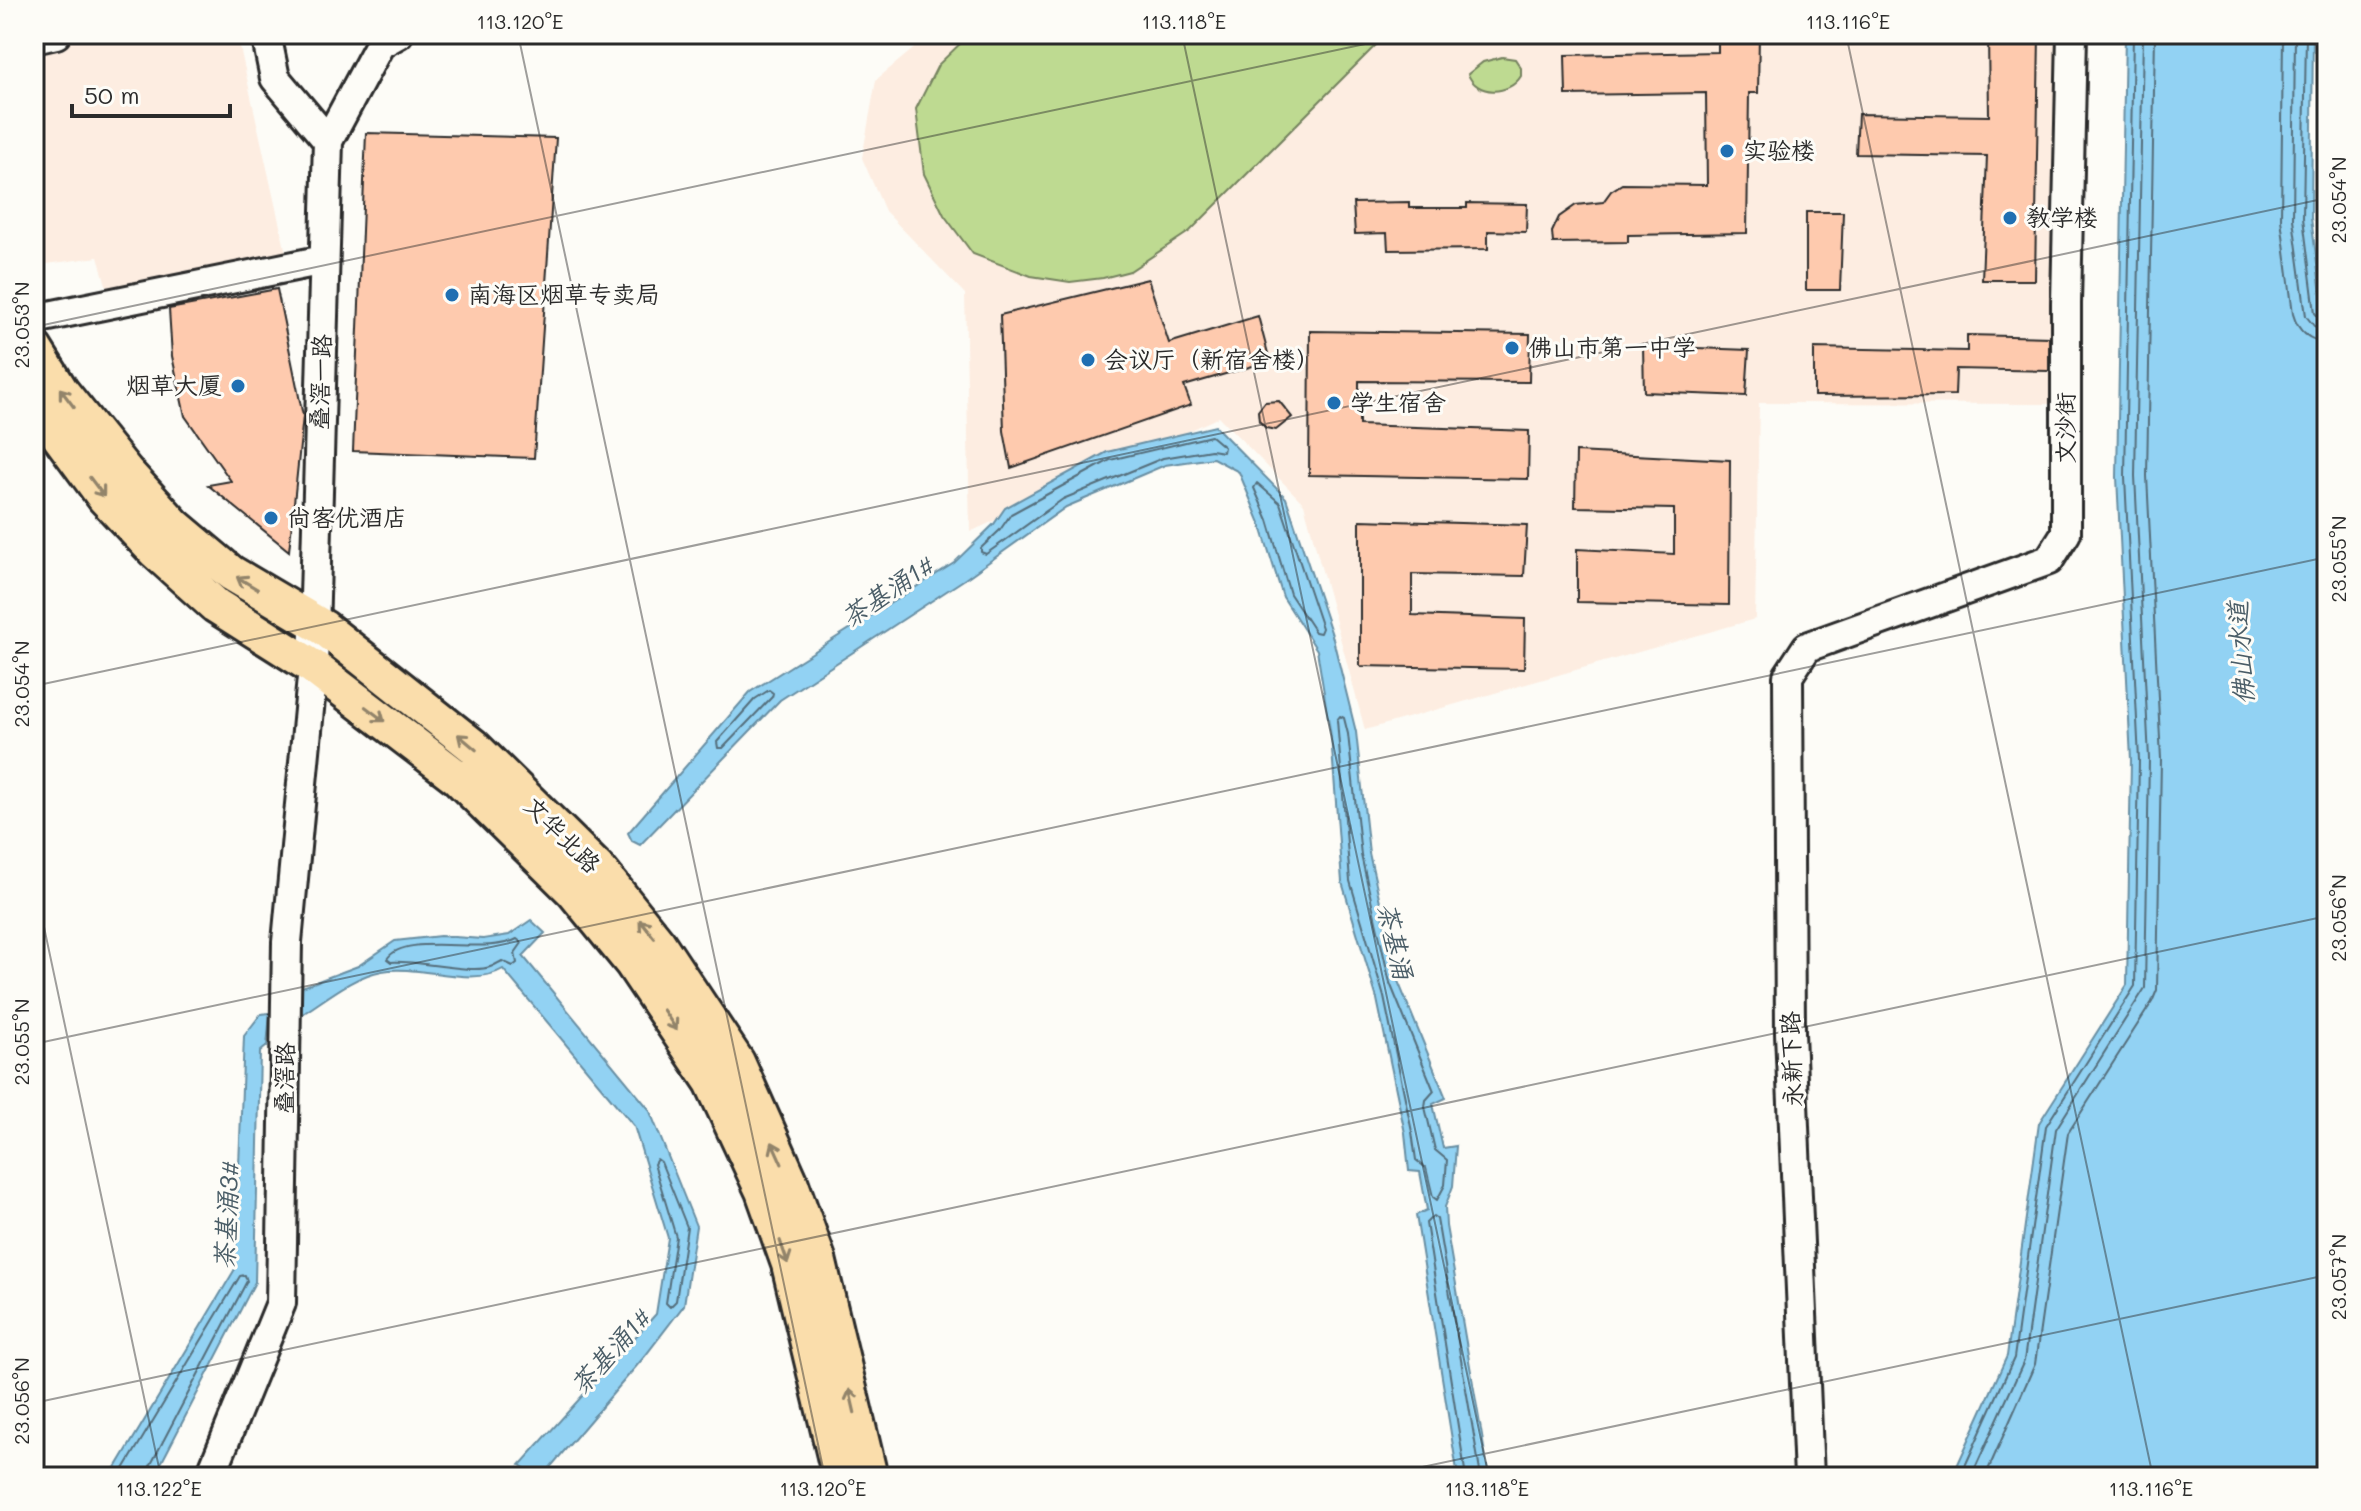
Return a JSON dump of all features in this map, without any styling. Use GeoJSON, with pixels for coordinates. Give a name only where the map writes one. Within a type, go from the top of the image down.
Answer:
{"type":"FeatureCollection","features":[{"type":"Feature","properties":{"kind":"main road","name":"文华北路"},"geometry":{"type":"LineString","coordinates":[[34,348],[61,391],[126,472],[174,525],[231,573],[314,623],[473,746],[600,871],[658,943],[737,1062],[790,1181],[818,1259],[870,1477]]}},
{"type":"Feature","properties":{"kind":"main road","name":"文华北路"},"geometry":{"type":"LineString","coordinates":[[34,402],[104,497],[155,551],[215,605],[313,667],[457,777],[574,892],[632,963],[712,1082],[763,1191],[789,1264],[840,1477]]}},
{"type":"Feature","properties":{"kind":"street"},"geometry":{"type":"LineString","coordinates":[[34,39],[56,34]]}},
{"type":"Feature","properties":{"kind":"street"},"geometry":{"type":"LineString","coordinates":[[266,34],[275,78],[328,141],[380,44],[398,34]]}},
{"type":"Feature","properties":{"kind":"street","name":"文沙街"},"geometry":{"type":"LineString","coordinates":[[1807,647],[2038,565],[2049,560],[2066,533],[2066,304],[2072,34]]}},
{"type":"Feature","properties":{"kind":"street","name":"叠滘一路"},"geometry":{"type":"LineString","coordinates":[[313,667],[328,141]]}},
{"type":"Feature","properties":{"kind":"street"},"geometry":{"type":"LineString","coordinates":[[34,319],[324,260]]}},
{"type":"Feature","properties":{"kind":"street","name":"永新下路"},"geometry":{"type":"LineString","coordinates":[[1807,647],[1788,676],[1788,691],[1790,1033],[1809,1477]]}},
{"type":"Feature","properties":{"kind":"street","name":"叠滘路"},"geometry":{"type":"LineString","coordinates":[[210,1477],[281,1303],[287,942],[313,667]]}},
{"type":"Feature","properties":{"kind":"shaded area"},"geometry":{"type":"Polygon","coordinates":[[[88,34],[237,34],[286,253],[107,288],[98,257],[47,264],[34,236],[34,45],[88,34]]]}},
{"type":"Feature","properties":{"kind":"shaded area","name":"佛山市第一中学"},"geometry":{"type":"Polygon","coordinates":[[[931,34],[2078,34],[2054,404],[1759,403],[1755,619],[1365,730],[1304,504],[1219,417],[970,532],[965,294],[885,211],[862,158],[876,80],[931,34]]]}},
{"type":"Feature","properties":{"kind":"green space"},"geometry":{"type":"Polygon","coordinates":[[[970,34],[1387,34],[1190,231],[1130,271],[1070,282],[1031,276],[973,254],[944,215],[924,174],[916,109],[938,65],[970,34]]]}},
{"type":"Feature","properties":{"kind":"green space"},"geometry":{"type":"Polygon","coordinates":[[[1502,57],[1515,59],[1521,68],[1521,76],[1516,83],[1493,91],[1485,90],[1472,81],[1468,74],[1483,62],[1502,57]]]}},
{"type":"Feature","properties":{"kind":"water","name":"佛山水道"},"geometry":{"type":"Polygon","coordinates":[[[2125,34],[2313,34],[2311,218],[2327,340],[2327,1477],[1952,1477],[2007,1356],[2039,1123],[2127,985],[2131,760],[2117,477],[2125,34]]]}},
{"type":"Feature","properties":{"kind":"water"},"geometry":{"type":"Polygon","coordinates":[[[1215,426],[1286,498],[1332,635],[1356,732],[1369,853],[1398,981],[1446,1098],[1433,1104],[1443,1148],[1456,1146],[1453,1186],[1445,1207],[1446,1226],[1489,1477],[1458,1477],[1416,1215],[1427,1210],[1420,1172],[1409,1171],[1405,1133],[1377,999],[1342,882],[1331,736],[1317,650],[1283,597],[1260,523],[1239,472],[1213,458],[1165,465],[1066,507],[965,579],[780,700],[640,845],[632,841],[628,833],[750,692],[954,563],[994,524],[1005,508],[1107,452],[1215,426]]]}},
{"type":"Feature","properties":{"kind":"water"},"geometry":{"type":"Polygon","coordinates":[[[531,920],[545,933],[523,956],[649,1109],[696,1226],[684,1305],[542,1477],[520,1465],[656,1314],[668,1238],[634,1126],[503,969],[476,976],[412,970],[382,971],[350,983],[301,1015],[299,1005],[302,987],[358,966],[395,941],[440,936],[483,939],[509,935],[531,920]]]}},
{"type":"Feature","properties":{"kind":"water"},"geometry":{"type":"Polygon","coordinates":[[[270,1013],[267,1046],[260,1052],[255,1282],[154,1477],[103,1477],[117,1466],[235,1269],[244,1036],[261,1014],[270,1013]]]}},
{"type":"Feature","properties":{"kind":"building"},"geometry":{"type":"Polygon","coordinates":[[[1718,34],[1759,34],[1758,93],[1749,93],[1747,233],[1628,235],[1628,242],[1553,243],[1552,232],[1559,217],[1576,205],[1603,202],[1611,191],[1622,184],[1707,185],[1706,93],[1566,95],[1565,55],[1718,52],[1718,34]]]}},
{"type":"Feature","properties":{"kind":"building","name":"教学楼"},"geometry":{"type":"Polygon","coordinates":[[[1988,34],[2039,34],[2035,280],[1982,280],[1987,156],[1856,154],[1858,114],[1989,116],[1988,34]]]}},
{"type":"Feature","properties":{"kind":"building","name":"南海区烟草专卖局"},"geometry":{"type":"Polygon","coordinates":[[[366,133],[556,138],[534,458],[353,451],[366,133]]]}},
{"type":"Feature","properties":{"kind":"building"},"geometry":{"type":"Polygon","coordinates":[[[1409,202],[1409,208],[1467,208],[1467,203],[1527,204],[1526,232],[1488,231],[1488,249],[1388,250],[1387,233],[1355,234],[1353,203],[1409,202]]]}},
{"type":"Feature","properties":{"kind":"building"},"geometry":{"type":"Polygon","coordinates":[[[1806,212],[1843,212],[1840,290],[1806,290],[1806,212]]]}},
{"type":"Feature","properties":{"kind":"building","name":"会议厅（新宿舍楼）"},"geometry":{"type":"Polygon","coordinates":[[[1148,279],[1169,343],[1258,316],[1270,361],[1184,386],[1191,405],[1011,468],[1004,431],[1000,315],[1148,279]]]}},
{"type":"Feature","properties":{"kind":"building","name":"烟草大厦"},"geometry":{"type":"Polygon","coordinates":[[[277,289],[303,416],[289,551],[208,485],[231,481],[185,416],[172,356],[169,309],[277,289]]]}},
{"type":"Feature","properties":{"kind":"building","name":"学生宿舍"},"geometry":{"type":"Polygon","coordinates":[[[1310,331],[1530,334],[1529,382],[1359,381],[1359,425],[1529,431],[1528,479],[1309,475],[1310,331]]]}},
{"type":"Feature","properties":{"kind":"building"},"geometry":{"type":"Polygon","coordinates":[[[1967,335],[2049,337],[2049,371],[1956,369],[1955,395],[1814,396],[1814,348],[1967,351],[1967,335]]]}},
{"type":"Feature","properties":{"kind":"building"},"geometry":{"type":"Polygon","coordinates":[[[1643,346],[1749,350],[1746,396],[1644,392],[1643,346]]]}},
{"type":"Feature","properties":{"kind":"building"},"geometry":{"type":"Polygon","coordinates":[[[1279,401],[1292,417],[1276,430],[1266,428],[1259,421],[1258,411],[1265,402],[1279,401]]]}},
{"type":"Feature","properties":{"kind":"building"},"geometry":{"type":"Polygon","coordinates":[[[1576,452],[1730,460],[1729,605],[1577,602],[1577,549],[1674,554],[1674,509],[1575,507],[1576,452]]]}},
{"type":"Feature","properties":{"kind":"building"},"geometry":{"type":"Polygon","coordinates":[[[1360,520],[1527,525],[1524,576],[1412,574],[1412,615],[1525,619],[1524,669],[1360,666],[1360,520]]]}},
{"type":"Feature","properties":{"kind":"place","name":"实验楼"},"geometry":{"type":"Point","coordinates":[1727,151]}},
{"type":"Feature","properties":{"kind":"place","name":"教学楼"},"geometry":{"type":"Point","coordinates":[2010,218]}},
{"type":"Feature","properties":{"kind":"place","name":"南海区烟草专卖局"},"geometry":{"type":"Point","coordinates":[452,295]}},
{"type":"Feature","properties":{"kind":"place","name":"佛山市第一中学"},"geometry":{"type":"Point","coordinates":[1512,348]}},
{"type":"Feature","properties":{"kind":"place","name":"会议厅（新宿舍楼）"},"geometry":{"type":"Point","coordinates":[1088,360]}},
{"type":"Feature","properties":{"kind":"place","name":"烟草大厦"},"geometry":{"type":"Point","coordinates":[238,386]}},
{"type":"Feature","properties":{"kind":"place","name":"学生宿舍"},"geometry":{"type":"Point","coordinates":[1334,403]}},
{"type":"Feature","properties":{"kind":"place","name":"尚客优酒店"},"geometry":{"type":"Point","coordinates":[271,518]}},
{"type":"Feature","properties":{"kind":"water label","name":"茶基涌1#"},"geometry":{"type":"Point","coordinates":[888,591]}},
{"type":"Feature","properties":{"kind":"water label","name":"茶基涌"},"geometry":{"type":"Point","coordinates":[1395,941]}},
{"type":"Feature","properties":{"kind":"water label","name":"茶基涌3#"},"geometry":{"type":"Point","coordinates":[227,1215]}},
{"type":"Feature","properties":{"kind":"water label","name":"茶基涌1#"},"geometry":{"type":"Point","coordinates":[611,1351]}}]}
